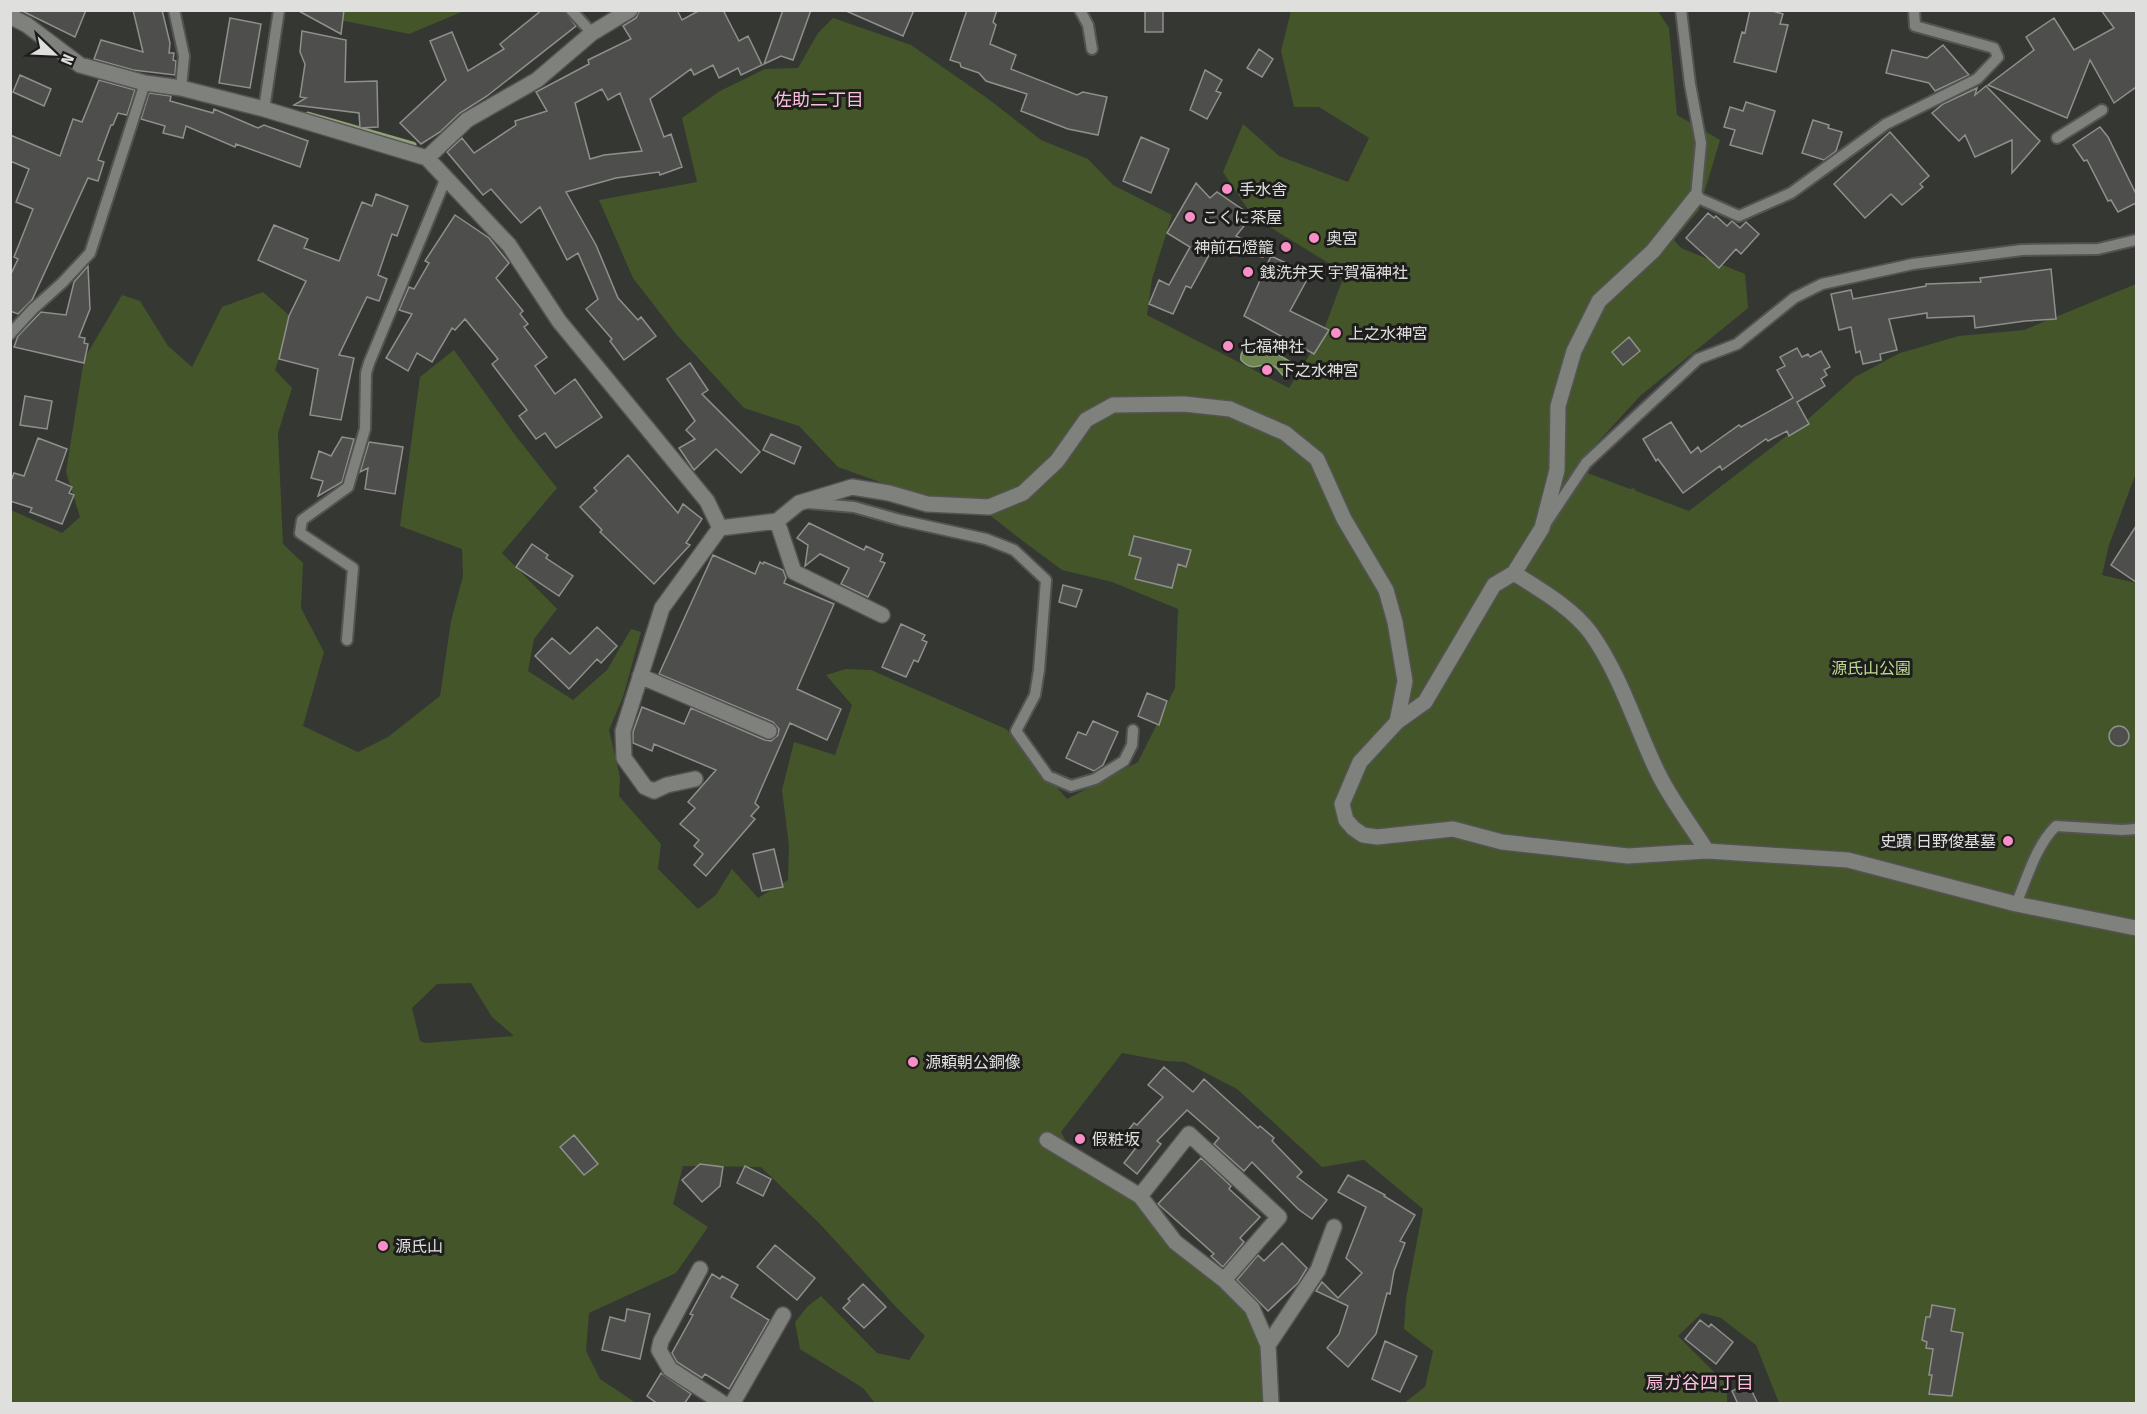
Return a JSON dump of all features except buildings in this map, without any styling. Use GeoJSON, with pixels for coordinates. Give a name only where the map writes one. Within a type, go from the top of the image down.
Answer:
{"type":"FeatureCollection","features":[{"type":"Feature","properties":{"kind":"street"},"geometry":{"type":"LineString","coordinates":[[427,158],[468,120],[537,80],[592,33],[630,10]]}},
{"type":"Feature","properties":{"kind":"street"},"geometry":{"type":"LineString","coordinates":[[10,16],[27,25],[80,65],[145,83],[181,88],[264,109],[427,158],[509,245],[559,321],[707,501],[720,528]]}},
{"type":"Feature","properties":{"kind":"street"},"geometry":{"type":"LineString","coordinates":[[1696,197],[1653,251],[1599,301],[1574,351],[1558,406],[1557,470],[1542,528],[1514,573],[1494,585],[1425,702],[1397,722],[1360,762],[1342,804],[1346,820],[1363,835],[1377,837],[1453,829],[1502,842],[1628,856],[1707,851],[1848,860],[2016,904],[2136,928]]}},
{"type":"Feature","properties":{"kind":"street"},"geometry":{"type":"LineString","coordinates":[[695,779],[667,785],[654,791],[645,787],[636,778],[624,758],[623,731],[662,608],[720,528],[777,521],[799,503],[852,487],[889,493],[927,504],[989,507],[1023,493],[1057,461],[1086,420],[1113,405],[1184,404],[1230,409],[1285,433],[1317,459],[1344,519],[1386,590],[1395,622],[1405,681],[1397,722]]}},
{"type":"Feature","properties":{"kind":"street"},"geometry":{"type":"LineString","coordinates":[[777,521],[794,572],[882,615]]}},
{"type":"Feature","properties":{"kind":"street"},"geometry":{"type":"LineString","coordinates":[[1514,573],[1560,604],[1589,631],[1630,705],[1652,761],[1668,792],[1707,851]]}},
{"type":"Feature","properties":{"kind":"street"},"geometry":{"type":"LineString","coordinates":[[640,676],[769,731]]}},
{"type":"Feature","properties":{"kind":"street"},"geometry":{"type":"LineString","coordinates":[[1140,1196],[1190,1134],[1279,1217],[1224,1280]]}},
{"type":"Feature","properties":{"kind":"street"},"geometry":{"type":"LineString","coordinates":[[1047,1140],[1140,1196],[1176,1242],[1224,1280],[1252,1308],[1269,1345],[1271,1404]]}},
{"type":"Feature","properties":{"kind":"street"},"geometry":{"type":"LineString","coordinates":[[1269,1345],[1318,1270],[1334,1227]]}},
{"type":"Feature","properties":{"kind":"street"},"geometry":{"type":"LineString","coordinates":[[700,1269],[661,1341],[659,1350],[670,1369],[724,1404]]}},
{"type":"Feature","properties":{"kind":"street"},"geometry":{"type":"LineString","coordinates":[[732,1404],[783,1315]]}},
{"type":"Feature","properties":{"kind":"lane"},"geometry":{"type":"LineString","coordinates":[[174,10],[184,56],[181,88]]}},
{"type":"Feature","properties":{"kind":"lane"},"geometry":{"type":"LineString","coordinates":[[264,109],[279,10]]}},
{"type":"Feature","properties":{"kind":"lane"},"geometry":{"type":"LineString","coordinates":[[572,10],[592,33]]}},
{"type":"Feature","properties":{"kind":"lane"},"geometry":{"type":"LineString","coordinates":[[1080,10],[1088,25],[1092,50]]}},
{"type":"Feature","properties":{"kind":"lane"},"geometry":{"type":"LineString","coordinates":[[1681,10],[1685,49],[1701,143],[1696,197],[1739,216],[1791,193],[1886,124],[1977,79],[1998,57],[1994,48],[1915,27],[1914,10]]}},
{"type":"Feature","properties":{"kind":"lane"},"geometry":{"type":"LineString","coordinates":[[10,334],[90,253],[145,83]]}},
{"type":"Feature","properties":{"kind":"lane"},"geometry":{"type":"LineString","coordinates":[[2057,138],[2102,110]]}},
{"type":"Feature","properties":{"kind":"lane"},"geometry":{"type":"LineString","coordinates":[[347,640],[353,568],[300,532],[302,520],[348,487],[366,429],[366,373],[369,363],[446,178]]}},
{"type":"Feature","properties":{"kind":"lane"},"geometry":{"type":"LineString","coordinates":[[1542,528],[1586,463],[1698,359],[1737,344],[1794,298],[1822,284],[1924,263],[2022,250],[2098,249],[2136,240]]}},
{"type":"Feature","properties":{"kind":"lane"},"geometry":{"type":"LineString","coordinates":[[799,503],[854,507],[986,539],[1014,550],[1046,580],[1035,695],[1016,731],[1048,776],[1071,786],[1108,773],[1124,761],[1132,745],[1133,730]]}},
{"type":"Feature","properties":{"kind":"lane"},"geometry":{"type":"LineString","coordinates":[[2016,904],[2048,833],[2056,826],[2136,829]]}},
{"type":"Feature","properties":{"kind":"green space"},"geometry":{"type":"Polygon","coordinates":[[[344,11],[464,11],[409,34],[340,20],[344,11]]]}},
{"type":"Feature","properties":{"kind":"green space","name":"源氏山公園"},"geometry":{"type":"Polygon","coordinates":[[[1291,11],[1658,11],[1669,28],[1677,115],[1720,140],[1699,210],[1674,240],[1681,248],[1745,274],[1748,308],[1640,396],[1574,468],[1630,489],[1634,488],[1636,491],[1689,511],[1806,421],[1855,377],[1900,353],[1959,336],[2024,330],[2136,284],[2136,473],[2109,545],[2102,575],[2136,583],[2136,931],[2134,935],[2136,936],[2136,1403],[1779,1403],[1756,1345],[1721,1318],[1702,1313],[1678,1336],[1727,1385],[1727,1403],[1404,1403],[1425,1387],[1433,1351],[1404,1329],[1406,1299],[1423,1209],[1364,1160],[1322,1167],[1237,1089],[1185,1062],[1165,1061],[1122,1053],[1061,1132],[1070,1149],[1218,1272],[1274,1349],[1269,1403],[875,1403],[863,1388],[800,1349],[795,1322],[808,1306],[821,1296],[877,1353],[909,1360],[925,1336],[820,1224],[761,1167],[683,1166],[673,1204],[708,1227],[676,1273],[589,1313],[586,1351],[600,1379],[636,1403],[11,1404],[11,510],[62,533],[80,517],[66,472],[84,359],[122,295],[140,301],[168,346],[192,367],[222,307],[263,292],[292,318],[275,370],[292,388],[278,433],[283,544],[303,563],[301,608],[324,652],[303,726],[358,752],[388,737],[440,696],[451,621],[463,576],[462,549],[400,526],[420,377],[454,350],[515,435],[557,488],[502,553],[557,609],[534,639],[528,671],[573,700],[607,670],[631,629],[641,632],[623,697],[609,730],[620,777],[619,796],[661,844],[658,869],[698,909],[716,895],[732,869],[758,898],[788,880],[789,846],[782,790],[794,742],[835,755],[852,705],[826,675],[846,669],[871,670],[1006,729],[1067,799],[1138,762],[1175,688],[1178,609],[1112,582],[1062,570],[986,512],[902,490],[838,467],[799,426],[744,408],[677,335],[633,278],[599,200],[697,182],[682,118],[720,91],[765,69],[798,68],[818,33],[833,18],[911,45],[987,98],[1041,140],[1088,159],[1113,185],[1172,215],[1152,279],[1147,315],[1289,388],[1322,335],[1345,273],[1253,217],[1223,172],[1243,124],[1279,156],[1348,182],[1369,138],[1319,107],[1294,107],[1281,51],[1291,11]],[[471,983],[437,984],[412,1008],[420,1041],[426,1043],[514,1036],[492,1017],[471,983]]]}},
{"type":"Feature","properties":{"kind":"shaded area"},"geometry":{"type":"Polygon","coordinates":[[[1251,347],[1268,354],[1277,354],[1298,366],[1297,369],[1284,376],[1273,366],[1250,366],[1241,360],[1241,357],[1244,350],[1251,347]]]}},
{"type":"Feature","properties":{"kind":"waterway"},"geometry":{"type":"LineString","coordinates":[[308,115],[413,145]]}},
{"type":"Feature","properties":{"kind":"place","name":"手水舎"},"geometry":{"type":"Point","coordinates":[1227,189]}},
{"type":"Feature","properties":{"kind":"place","name":"こくに茶屋"},"geometry":{"type":"Point","coordinates":[1190,217]}},
{"type":"Feature","properties":{"kind":"place","name":"奥宮"},"geometry":{"type":"Point","coordinates":[1314,238]}},
{"type":"Feature","properties":{"kind":"place","name":"神前石燈籠"},"geometry":{"type":"Point","coordinates":[1286,247]}},
{"type":"Feature","properties":{"kind":"place","name":"銭洗弁天 宇賀福神社"},"geometry":{"type":"Point","coordinates":[1248,272]}},
{"type":"Feature","properties":{"kind":"place","name":"上之水神宮"},"geometry":{"type":"Point","coordinates":[1336,333]}},
{"type":"Feature","properties":{"kind":"place","name":"七福神社"},"geometry":{"type":"Point","coordinates":[1228,346]}},
{"type":"Feature","properties":{"kind":"place","name":"下之水神宮"},"geometry":{"type":"Point","coordinates":[1267,370]}},
{"type":"Feature","properties":{"kind":"place","name":"史蹟 日野俊基墓"},"geometry":{"type":"Point","coordinates":[2008,841]}},
{"type":"Feature","properties":{"kind":"place","name":"源頼朝公銅像"},"geometry":{"type":"Point","coordinates":[913,1062]}},
{"type":"Feature","properties":{"kind":"place","name":"假粧坂"},"geometry":{"type":"Point","coordinates":[1080,1139]}},
{"type":"Feature","properties":{"kind":"place","name":"源氏山"},"geometry":{"type":"Point","coordinates":[383,1246]}},
{"type":"Feature","properties":{"kind":"district","name":"佐助二丁目"},"geometry":{"type":"Point","coordinates":[819,100]}},
{"type":"Feature","properties":{"kind":"district","name":"扇ガ谷四丁目"},"geometry":{"type":"Point","coordinates":[1700,1383]}}]}
